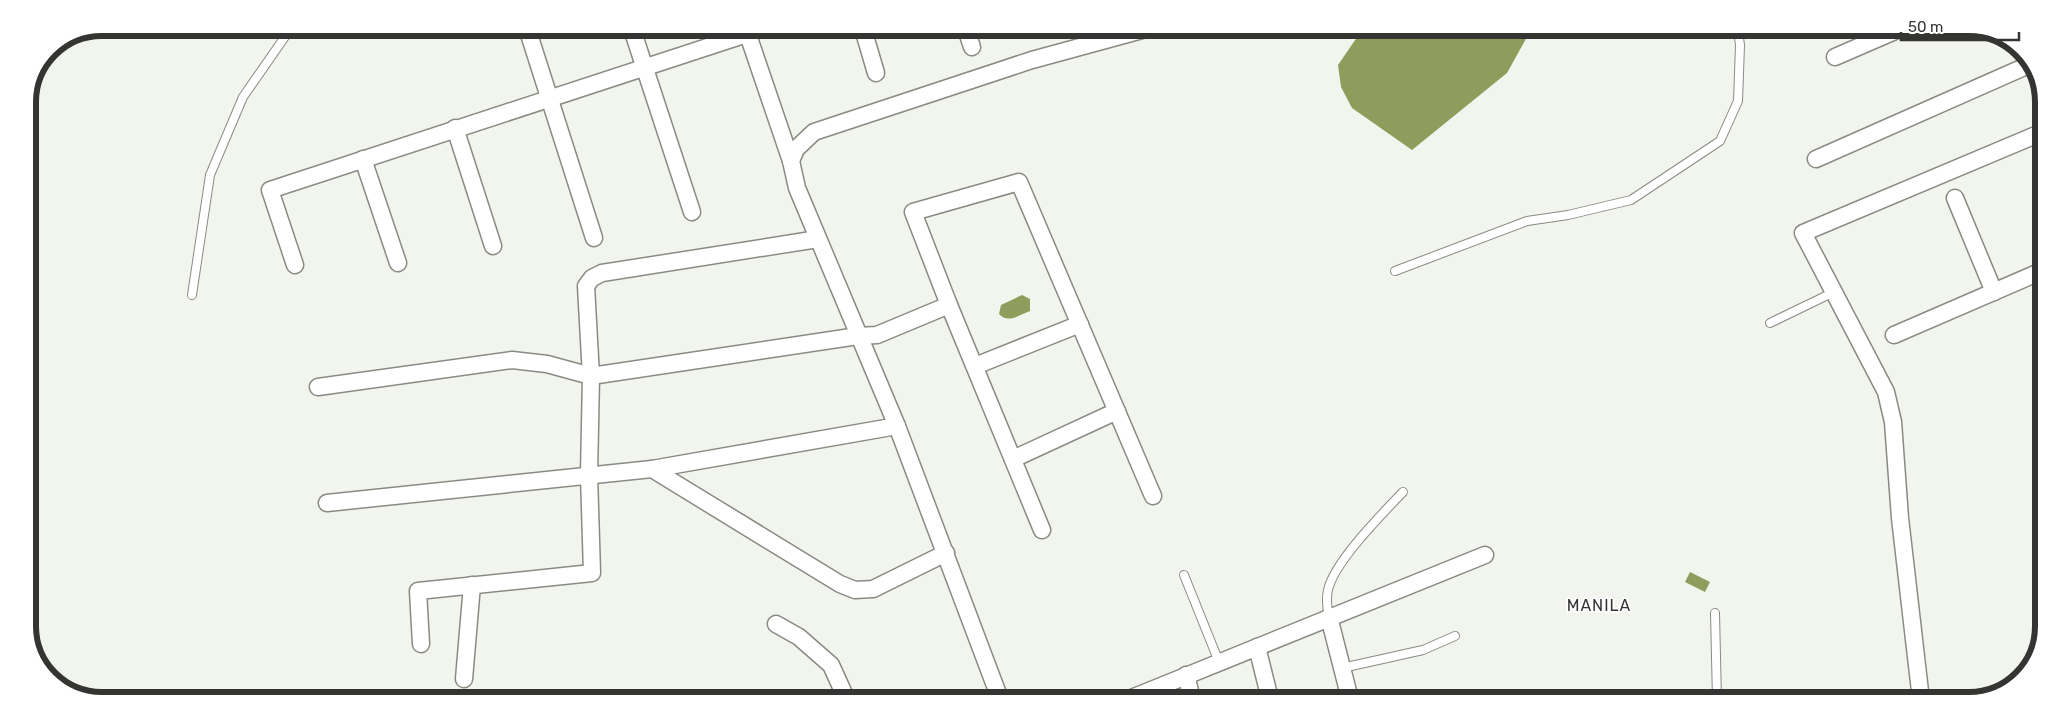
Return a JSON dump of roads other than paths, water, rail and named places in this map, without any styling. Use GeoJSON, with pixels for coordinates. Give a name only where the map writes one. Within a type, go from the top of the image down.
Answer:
{"type":"FeatureCollection","features":[{"type":"Feature","properties":{"kind":"street"},"geometry":{"type":"LineString","coordinates":[[529,36],[594,238]]}},
{"type":"Feature","properties":{"kind":"street"},"geometry":{"type":"LineString","coordinates":[[634,36],[692,212]]}},
{"type":"Feature","properties":{"kind":"street"},"geometry":{"type":"LineString","coordinates":[[295,265],[270,190],[455,128],[645,68],[733,36]]}},
{"type":"Feature","properties":{"kind":"street"},"geometry":{"type":"LineString","coordinates":[[749,36],[791,162],[797,188],[896,426],[998,692]]}},
{"type":"Feature","properties":{"kind":"street"},"geometry":{"type":"LineString","coordinates":[[865,36],[876,73]]}},
{"type":"Feature","properties":{"kind":"street"},"geometry":{"type":"LineString","coordinates":[[968,36],[972,47]]}},
{"type":"Feature","properties":{"kind":"street"},"geometry":{"type":"LineString","coordinates":[[791,162],[796,149],[814,132],[1032,60],[1120,36]]}},
{"type":"Feature","properties":{"kind":"street"},"geometry":{"type":"LineString","coordinates":[[1835,57],[1883,36]]}},
{"type":"Feature","properties":{"kind":"street"},"geometry":{"type":"LineString","coordinates":[[1816,158],[2022,64]]}},
{"type":"Feature","properties":{"kind":"street"},"geometry":{"type":"LineString","coordinates":[[455,128],[493,246]]}},
{"type":"Feature","properties":{"kind":"street"},"geometry":{"type":"LineString","coordinates":[[1920,692],[1900,518],[1893,422],[1886,392],[1803,233],[2035,135]]}},
{"type":"Feature","properties":{"kind":"street"},"geometry":{"type":"LineString","coordinates":[[363,159],[398,263]]}},
{"type":"Feature","properties":{"kind":"street"},"geometry":{"type":"LineString","coordinates":[[1042,530],[949,305],[913,212],[1018,182],[1152,496]]}},
{"type":"Feature","properties":{"kind":"street"},"geometry":{"type":"LineString","coordinates":[[1955,198],[1994,292]]}},
{"type":"Feature","properties":{"kind":"street"},"geometry":{"type":"LineString","coordinates":[[421,644],[418,591],[592,572],[589,475],[591,376],[586,286],[592,278],[602,274],[818,239]]}},
{"type":"Feature","properties":{"kind":"street"},"geometry":{"type":"LineString","coordinates":[[1894,335],[2035,274]]}},
{"type":"Feature","properties":{"kind":"street"},"geometry":{"type":"LineString","coordinates":[[318,387],[512,360],[547,364],[591,376],[858,336],[877,335],[949,305]]}},
{"type":"Feature","properties":{"kind":"street"},"geometry":{"type":"LineString","coordinates":[[975,366],[1080,324]]}},
{"type":"Feature","properties":{"kind":"street"},"geometry":{"type":"LineString","coordinates":[[1013,459],[1117,412]]}},
{"type":"Feature","properties":{"kind":"street"},"geometry":{"type":"LineString","coordinates":[[327,503],[652,469],[896,426]]}},
{"type":"Feature","properties":{"kind":"street"},"geometry":{"type":"LineString","coordinates":[[652,469],[840,584],[855,590],[873,589],[946,553]]}},
{"type":"Feature","properties":{"kind":"street"},"geometry":{"type":"LineString","coordinates":[[1146,692],[1485,555]]}},
{"type":"Feature","properties":{"kind":"street"},"geometry":{"type":"LineString","coordinates":[[464,679],[472,585]]}},
{"type":"Feature","properties":{"kind":"street"},"geometry":{"type":"LineString","coordinates":[[1328,617],[1348,692]]}},
{"type":"Feature","properties":{"kind":"street"},"geometry":{"type":"LineString","coordinates":[[776,624],[799,637],[831,665],[843,692]]}},
{"type":"Feature","properties":{"kind":"street"},"geometry":{"type":"LineString","coordinates":[[1257,647],[1268,692]]}},
{"type":"Feature","properties":{"kind":"street"},"geometry":{"type":"LineString","coordinates":[[1186,675],[1190,692]]}},
{"type":"Feature","properties":{"kind":"lane"},"geometry":{"type":"LineString","coordinates":[[192,295],[210,175],[242,97],[285,36]]}},
{"type":"Feature","properties":{"kind":"lane"},"geometry":{"type":"LineString","coordinates":[[1395,270],[1527,221],[1568,215],[1631,200],[1720,141],[1738,101],[1739,36]]}},
{"type":"Feature","properties":{"kind":"lane"},"geometry":{"type":"LineString","coordinates":[[1770,323],[1834,292]]}},
{"type":"Feature","properties":{"kind":"lane"},"geometry":{"type":"LineString","coordinates":[[1328,617],[1326,602],[1328,588],[1338,569],[1362,537],[1403,492]]}},
{"type":"Feature","properties":{"kind":"lane"},"geometry":{"type":"LineString","coordinates":[[1184,575],[1219,662]]}},
{"type":"Feature","properties":{"kind":"lane"},"geometry":{"type":"LineString","coordinates":[[1715,614],[1717,692]]}},
{"type":"Feature","properties":{"kind":"lane"},"geometry":{"type":"LineString","coordinates":[[1342,668],[1423,650],[1455,636]]}},
{"type":"Feature","properties":{"kind":"district","name":"MANILA"},"geometry":{"type":"Point","coordinates":[1599,605]}}]}
